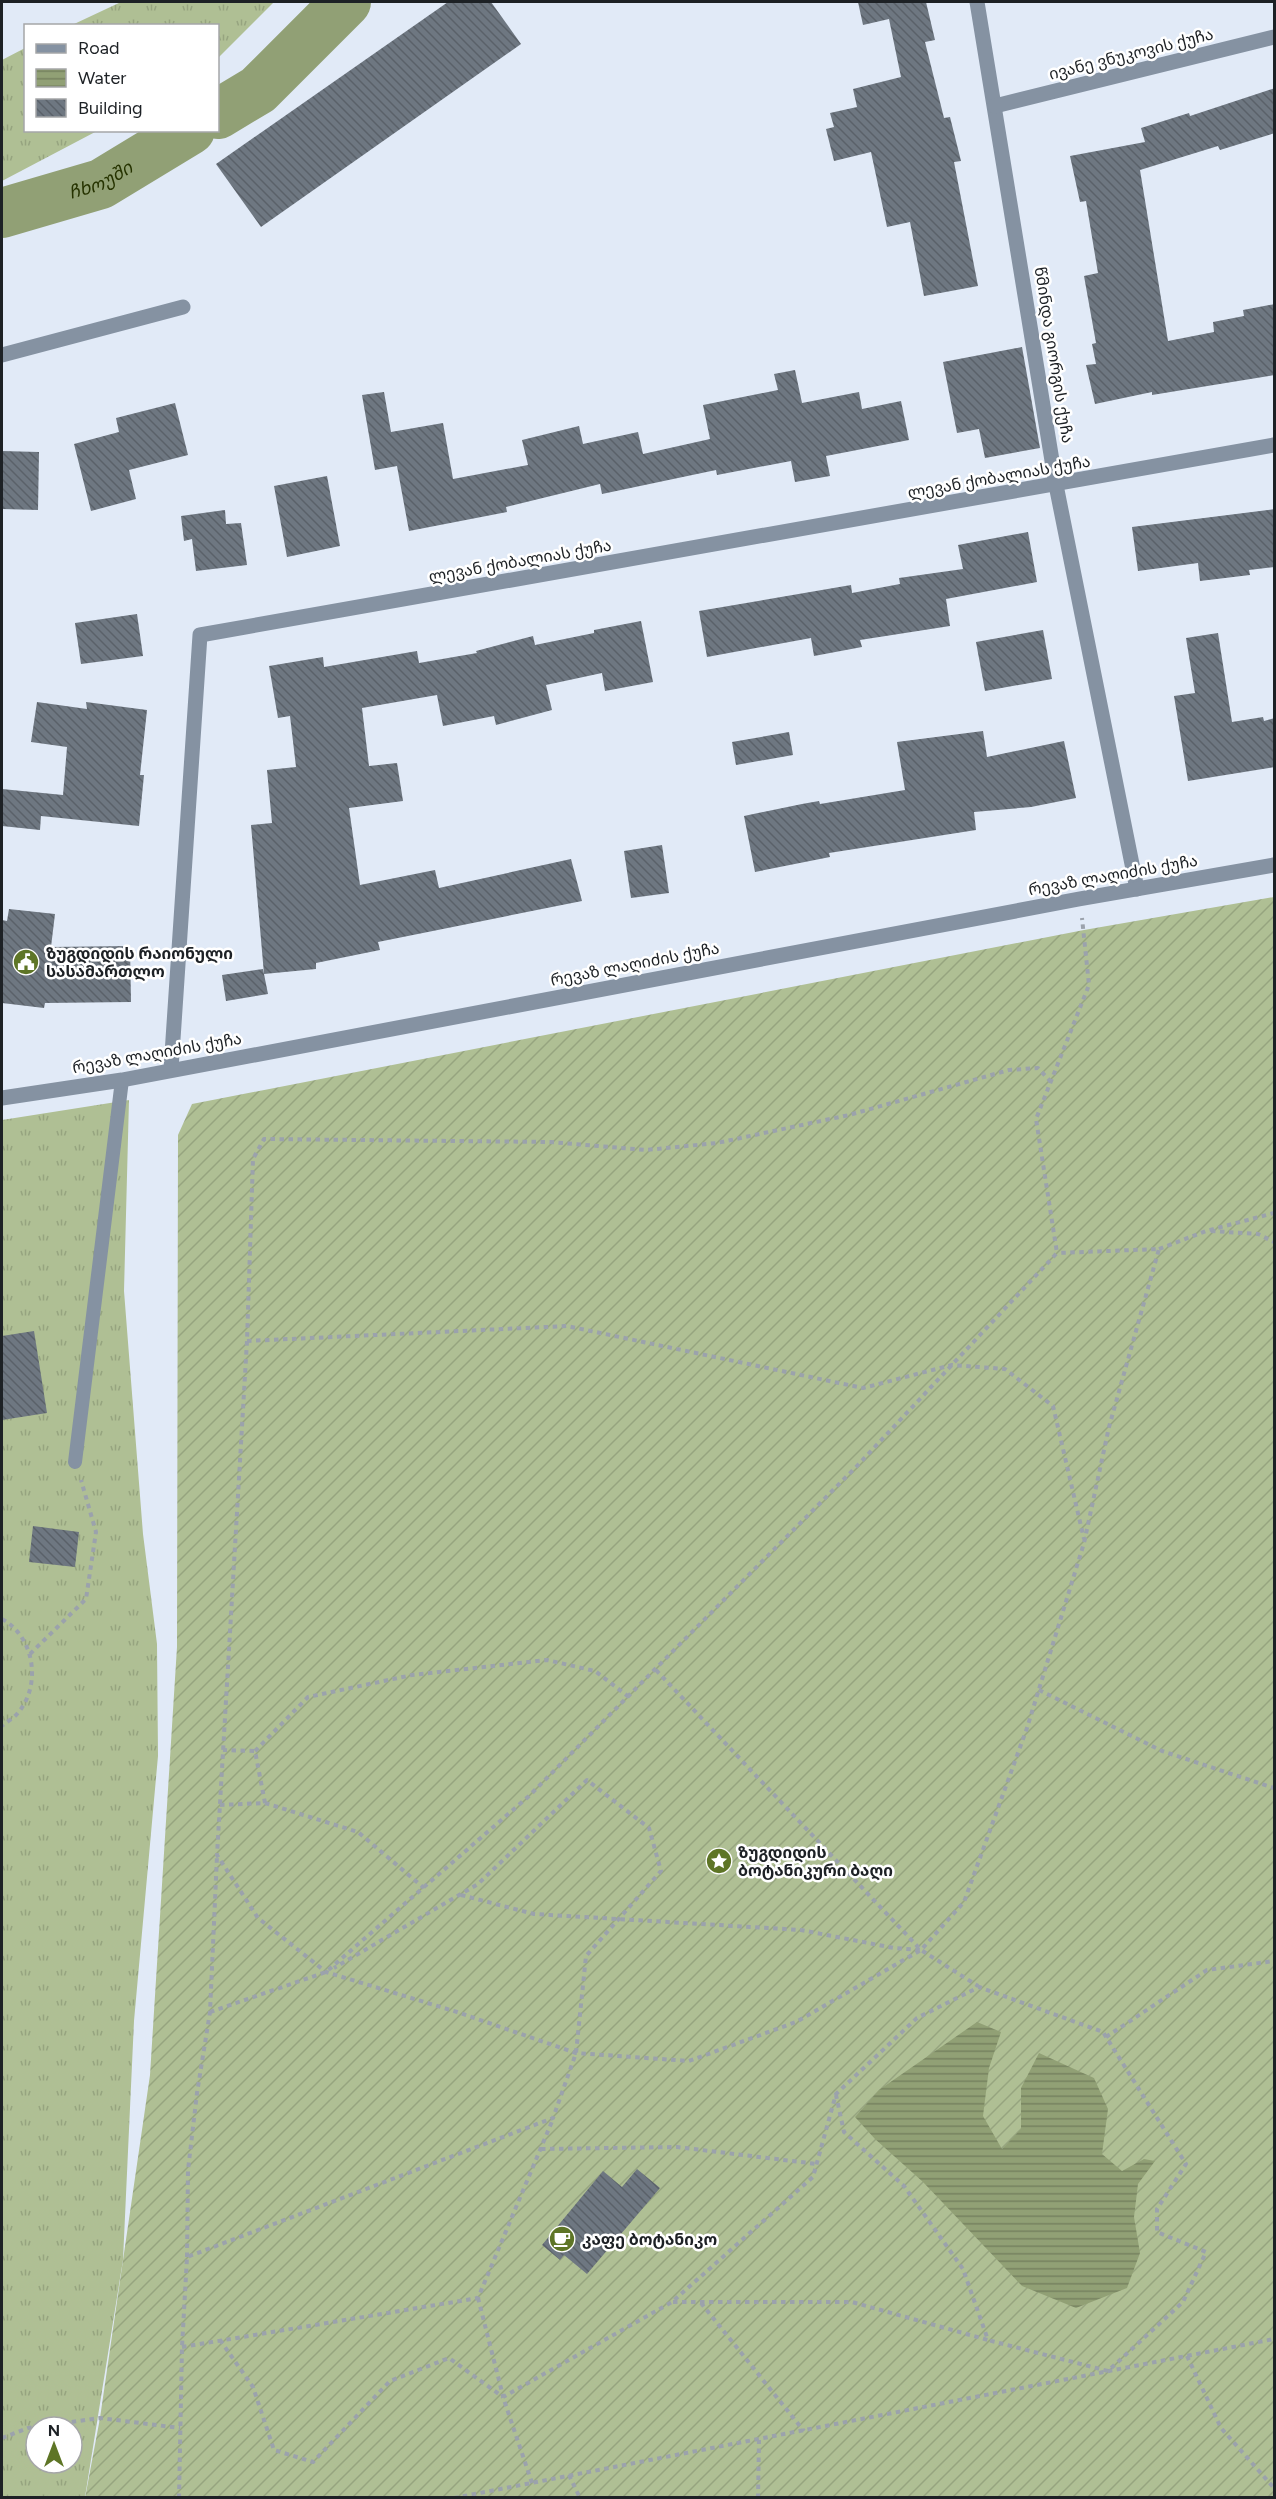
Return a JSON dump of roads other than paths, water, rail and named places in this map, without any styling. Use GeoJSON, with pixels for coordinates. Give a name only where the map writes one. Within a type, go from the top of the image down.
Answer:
{"type":"FeatureCollection","features":[{"type":"Feature","properties":{"kind":"street","name":"წმინდა გიორგის ქუჩა"},"geometry":{"type":"LineString","coordinates":[[976,2],[1056,485],[1137,889]]}},
{"type":"Feature","properties":{"kind":"street","name":"ივანე ვნუკოვის ქუჩა"},"geometry":{"type":"LineString","coordinates":[[995,106],[1275,37]]}},
{"type":"Feature","properties":{"kind":"street"},"geometry":{"type":"LineString","coordinates":[[2,355],[183,307]]}},
{"type":"Feature","properties":{"kind":"street","name":"ლევან ქობალიას ქუჩა"},"geometry":{"type":"LineString","coordinates":[[171,1069],[200,635],[1275,445]]}},
{"type":"Feature","properties":{"kind":"street","name":"რევაზ ლაღიძის ქუჩა"},"geometry":{"type":"LineString","coordinates":[[2,1098],[122,1080],[1079,899],[1275,865]]}},
{"type":"Feature","properties":{"kind":"lane"},"geometry":{"type":"LineString","coordinates":[[75,1462],[122,1080]]}},
{"type":"Feature","properties":{"kind":"water"},"geometry":{"type":"Polygon","coordinates":[[[977,2022],[1001,2032],[989,2068],[983,2116],[1002,2149],[1021,2129],[1021,2088],[1039,2053],[1094,2078],[1108,2109],[1102,2154],[1122,2171],[1144,2159],[1155,2161],[1138,2184],[1134,2217],[1140,2253],[1127,2288],[1076,2308],[1022,2286],[923,2182],[875,2139],[855,2117],[879,2090],[977,2022]]]}},
{"type":"Feature","properties":{"kind":"waterway","name":"ჩხოუში"},"geometry":{"type":"LineString","coordinates":[[219,113],[258,90],[346,2]]}},
{"type":"Feature","properties":{"kind":"waterway","name":"ჩხოუში"},"geometry":{"type":"LineString","coordinates":[[2,213],[101,184],[187,132]]}},
{"type":"Feature","properties":{"kind":"place","name":"ზუგდიდის რაიონული სასამართლო"},"geometry":{"type":"Point","coordinates":[26,962]}},
{"type":"Feature","properties":{"kind":"place","name":"ზუგდიდის ბოტანიკური ბაღი"},"geometry":{"type":"Point","coordinates":[719,1861]}},
{"type":"Feature","properties":{"kind":"place","name":"კაფე ბოტანიკო"},"geometry":{"type":"Point","coordinates":[562,2239]}}]}
